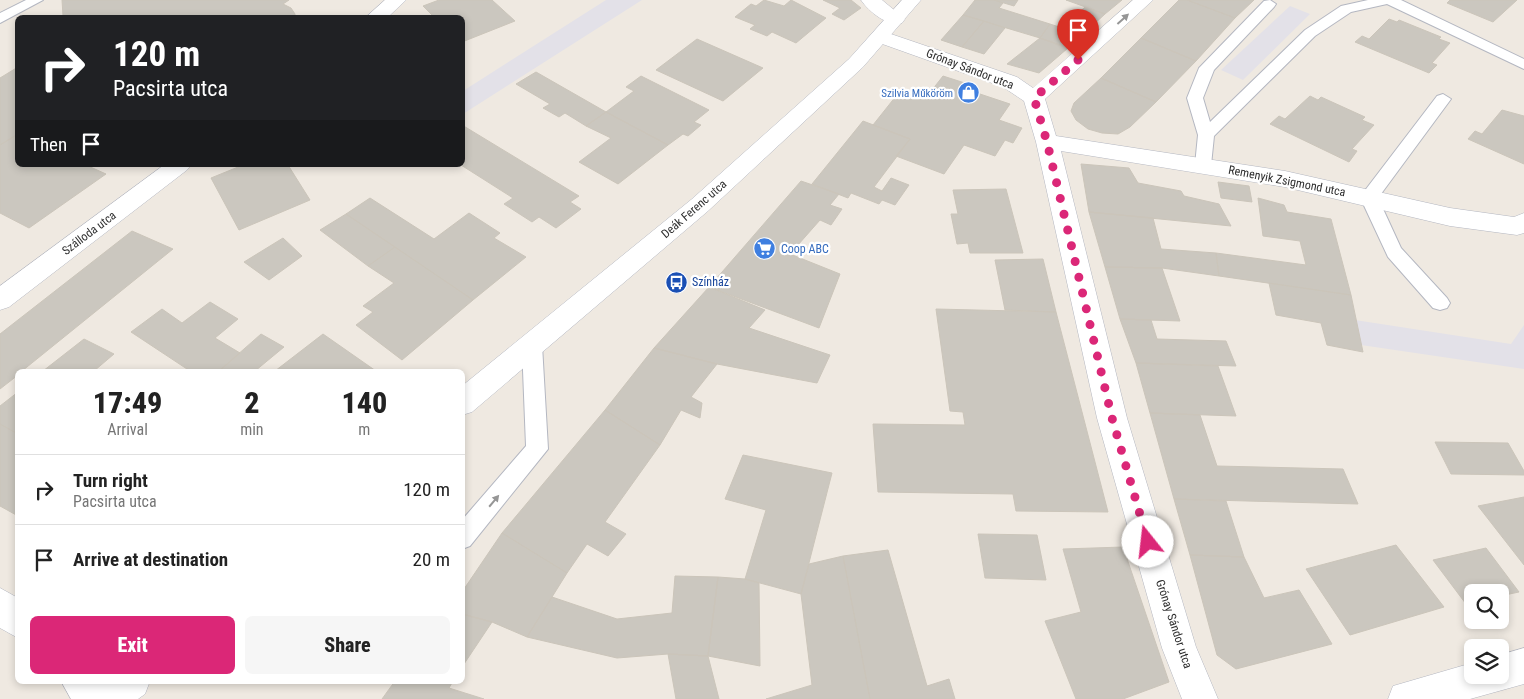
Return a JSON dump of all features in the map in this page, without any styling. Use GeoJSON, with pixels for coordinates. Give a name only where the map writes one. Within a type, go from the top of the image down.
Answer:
{"type":"FeatureCollection","features":[{"type":"Feature","properties":{"kind":"street"},"geometry":{"type":"LineString","coordinates":[[378,15],[397,0]]}},
{"type":"Feature","properties":{"kind":"street","name":"Grónay Sándor utca"},"geometry":{"type":"LineString","coordinates":[[870,0],[888,28],[1010,82],[1034,98],[1047,142],[1112,418],[1179,648],[1200,699]]}},
{"type":"Feature","properties":{"kind":"street","name":"Deák Ferenc utca"},"geometry":{"type":"LineString","coordinates":[[465,401],[700,205],[856,63],[912,0]]}},
{"type":"Feature","properties":{"kind":"street"},"geometry":{"type":"LineString","coordinates":[[1034,98],[1144,0]]}},
{"type":"Feature","properties":{"kind":"street","name":"Remenyik Zsigmond utca"},"geometry":{"type":"LineString","coordinates":[[1047,142],[1203,165],[1369,197],[1450,217],[1517,226],[1524,222]]}},
{"type":"Feature","properties":{"kind":"street","name":"Szálloda utca"},"geometry":{"type":"LineString","coordinates":[[0,300],[176,167]]}},
{"type":"Feature","properties":{"kind":"street"},"geometry":{"type":"LineString","coordinates":[[0,605],[15,618]]}},
{"type":"Feature","properties":{"kind":"street"},"geometry":{"type":"LineString","coordinates":[[1509,670],[1524,666]]}},
{"type":"Feature","properties":{"kind":"street"},"geometry":{"type":"LineString","coordinates":[[1406,699],[1464,683]]}},
{"type":"Feature","properties":{"kind":"street"},"geometry":{"type":"LineString","coordinates":[[82,684],[95,699]]}},
{"type":"Feature","properties":{"kind":"street"},"geometry":{"type":"LineString","coordinates":[[111,699],[128,684]]}},
{"type":"Feature","properties":{"kind":"lane"},"geometry":{"type":"LineString","coordinates":[[0,19],[36,0]]}},
{"type":"Feature","properties":{"kind":"lane"},"geometry":{"type":"LineString","coordinates":[[1206,135],[1310,32],[1346,9],[1389,0],[1524,65]]}},
{"type":"Feature","properties":{"kind":"lane"},"geometry":{"type":"LineString","coordinates":[[1203,165],[1206,135],[1195,98],[1207,68],[1269,4]]}},
{"type":"Feature","properties":{"kind":"lane"},"geometry":{"type":"LineString","coordinates":[[1440,303],[1394,252],[1369,197],[1443,99]]}},
{"type":"Feature","properties":{"kind":"lane"},"geometry":{"type":"LineString","coordinates":[[465,534],[537,450],[532,345]]}},
{"type":"Feature","properties":{"kind":"shaded area"},"geometry":{"type":"Polygon","coordinates":[[[606,0],[642,0],[465,113],[465,90],[606,0]]]}},
{"type":"Feature","properties":{"kind":"shaded area"},"geometry":{"type":"Polygon","coordinates":[[[1290,6],[1310,14],[1243,80],[1221,70],[1290,6]]]}},
{"type":"Feature","properties":{"kind":"shaded area"},"geometry":{"type":"Polygon","coordinates":[[[1355,320],[1511,344],[1524,325],[1524,369],[1361,345],[1355,320]]]}},
{"type":"Feature","properties":{"kind":"building"},"geometry":{"type":"Polygon","coordinates":[[[62,0],[289,0],[283,4],[291,8],[295,14],[295,15],[63,15],[62,0]]]}},
{"type":"Feature","properties":{"kind":"building"},"geometry":{"type":"Polygon","coordinates":[[[439,0],[492,0],[515,21],[465,41],[465,15],[432,15],[423,6],[439,0]]]}},
{"type":"Feature","properties":{"kind":"building"},"geometry":{"type":"Polygon","coordinates":[[[764,0],[784,6],[791,0],[826,18],[796,43],[772,32],[767,36],[750,29],[755,25],[735,17],[751,4],[756,6],[764,0]]]}},
{"type":"Feature","properties":{"kind":"building"},"geometry":{"type":"Polygon","coordinates":[[[823,0],[851,0],[861,8],[844,20],[832,14],[840,8],[823,0]]]}},
{"type":"Feature","properties":{"kind":"building"},"geometry":{"type":"Polygon","coordinates":[[[975,0],[994,0],[1003,3],[999,8],[1050,24],[1040,38],[963,15],[975,0]]]}},
{"type":"Feature","properties":{"kind":"building"},"geometry":{"type":"Polygon","coordinates":[[[994,0],[1018,0],[1014,6],[994,0]]]}},
{"type":"Feature","properties":{"kind":"building"},"geometry":{"type":"Polygon","coordinates":[[[1066,0],[1122,0],[1105,14],[1066,0]]]}},
{"type":"Feature","properties":{"kind":"building"},"geometry":{"type":"Polygon","coordinates":[[[1179,0],[1187,0],[1235,18],[1196,61],[1141,38],[1179,0]]]}},
{"type":"Feature","properties":{"kind":"building"},"geometry":{"type":"Polygon","coordinates":[[[1187,0],[1254,0],[1235,18],[1187,0]]]}},
{"type":"Feature","properties":{"kind":"building"},"geometry":{"type":"Polygon","coordinates":[[[1450,0],[1517,0],[1493,22],[1447,3],[1450,0]]]}},
{"type":"Feature","properties":{"kind":"building"},"geometry":{"type":"Polygon","coordinates":[[[1085,7],[1105,14],[1068,48],[1040,38],[1050,24],[1062,28],[1085,7]]]}},
{"type":"Feature","properties":{"kind":"building"},"geometry":{"type":"Polygon","coordinates":[[[963,15],[984,21],[962,47],[941,40],[963,15]]]}},
{"type":"Feature","properties":{"kind":"building"},"geometry":{"type":"Polygon","coordinates":[[[1389,19],[1397,22],[1399,20],[1441,37],[1439,39],[1450,43],[1432,63],[1437,65],[1429,73],[1355,42],[1362,36],[1369,39],[1389,19]]]}},
{"type":"Feature","properties":{"kind":"building"},"geometry":{"type":"Polygon","coordinates":[[[984,21],[1005,28],[984,54],[962,47],[984,21]]]}},
{"type":"Feature","properties":{"kind":"building"},"geometry":{"type":"Polygon","coordinates":[[[1040,38],[1068,48],[1039,73],[1007,64],[1040,38]]]}},
{"type":"Feature","properties":{"kind":"building"},"geometry":{"type":"Polygon","coordinates":[[[1141,38],[1196,61],[1156,102],[1101,78],[1141,38]]]}},
{"type":"Feature","properties":{"kind":"building"},"geometry":{"type":"Polygon","coordinates":[[[697,39],[763,68],[723,101],[656,70],[697,39]]]}},
{"type":"Feature","properties":{"kind":"building"},"geometry":{"type":"Polygon","coordinates":[[[15,69],[15,136],[0,145],[0,78],[15,69]]]}},
{"type":"Feature","properties":{"kind":"building"},"geometry":{"type":"Polygon","coordinates":[[[536,72],[606,112],[586,126],[565,113],[559,117],[543,108],[550,104],[516,84],[536,72]]]}},
{"type":"Feature","properties":{"kind":"building"},"geometry":{"type":"Polygon","coordinates":[[[641,76],[709,110],[694,122],[701,125],[688,136],[683,134],[668,145],[606,112],[634,91],[626,87],[641,76]]]}},
{"type":"Feature","properties":{"kind":"building"},"geometry":{"type":"Polygon","coordinates":[[[943,76],[971,85],[968,90],[1010,104],[999,120],[1022,128],[1013,143],[1005,140],[995,156],[964,145],[944,174],[896,156],[910,139],[873,125],[900,91],[925,99],[943,76]]]}},
{"type":"Feature","properties":{"kind":"building"},"geometry":{"type":"Polygon","coordinates":[[[1101,78],[1156,102],[1130,127],[1118,134],[1102,133],[1088,129],[1076,120],[1071,111],[1074,103],[1101,78]]]}},
{"type":"Feature","properties":{"kind":"building"},"geometry":{"type":"Polygon","coordinates":[[[1310,96],[1318,100],[1321,97],[1365,117],[1362,120],[1374,125],[1352,149],[1357,151],[1349,162],[1270,124],[1279,116],[1285,119],[1310,96]]]}},
{"type":"Feature","properties":{"kind":"building"},"geometry":{"type":"Polygon","coordinates":[[[1502,110],[1524,116],[1524,164],[1468,139],[1475,131],[1482,134],[1502,110]]]}},
{"type":"Feature","properties":{"kind":"building"},"geometry":{"type":"Polygon","coordinates":[[[606,112],[668,145],[618,184],[579,162],[611,138],[586,126],[606,112]]]}},
{"type":"Feature","properties":{"kind":"building"},"geometry":{"type":"Polygon","coordinates":[[[863,121],[910,139],[874,187],[882,191],[891,178],[909,185],[895,205],[882,200],[879,204],[851,193],[848,198],[812,184],[863,121]]]}},
{"type":"Feature","properties":{"kind":"building"},"geometry":{"type":"Polygon","coordinates":[[[465,127],[579,196],[570,202],[581,209],[556,228],[539,217],[532,222],[504,204],[513,198],[464,167],[465,127]]]}},
{"type":"Feature","properties":{"kind":"building"},"geometry":{"type":"Polygon","coordinates":[[[15,136],[15,167],[90,167],[106,174],[29,228],[0,213],[0,145],[15,136]]]}},
{"type":"Feature","properties":{"kind":"building"},"geometry":{"type":"Polygon","coordinates":[[[1081,164],[1129,168],[1138,183],[1181,191],[1184,196],[1219,204],[1231,226],[1089,212],[1081,164]]]}},
{"type":"Feature","properties":{"kind":"building"},"geometry":{"type":"Polygon","coordinates":[[[238,167],[289,167],[310,200],[239,230],[211,178],[238,167]]]}},
{"type":"Feature","properties":{"kind":"building"},"geometry":{"type":"Polygon","coordinates":[[[801,181],[839,194],[830,205],[842,209],[831,225],[820,220],[790,254],[840,274],[819,328],[709,287],[801,181]]]}},
{"type":"Feature","properties":{"kind":"building"},"geometry":{"type":"Polygon","coordinates":[[[1218,182],[1249,186],[1252,202],[1221,198],[1218,182]]]}},
{"type":"Feature","properties":{"kind":"building"},"geometry":{"type":"Polygon","coordinates":[[[1006,189],[1023,253],[970,253],[968,243],[957,244],[951,214],[958,214],[953,190],[1006,189]]]}},
{"type":"Feature","properties":{"kind":"building"},"geometry":{"type":"Polygon","coordinates":[[[370,198],[434,239],[469,213],[500,233],[494,238],[526,257],[473,300],[346,214],[370,198]]]}},
{"type":"Feature","properties":{"kind":"building"},"geometry":{"type":"Polygon","coordinates":[[[1258,198],[1284,205],[1287,212],[1331,219],[1351,295],[1219,276],[1216,253],[1306,265],[1300,241],[1263,236],[1258,198]]]}},
{"type":"Feature","properties":{"kind":"building"},"geometry":{"type":"Polygon","coordinates":[[[1089,212],[1153,218],[1161,249],[1216,253],[1219,276],[1162,268],[1105,267],[1089,212]]]}},
{"type":"Feature","properties":{"kind":"building"},"geometry":{"type":"Polygon","coordinates":[[[346,214],[395,247],[368,266],[320,230],[346,214]]]}},
{"type":"Feature","properties":{"kind":"building"},"geometry":{"type":"Polygon","coordinates":[[[132,231],[173,249],[24,369],[15,369],[15,377],[0,389],[0,334],[132,231]]]}},
{"type":"Feature","properties":{"kind":"building"},"geometry":{"type":"Polygon","coordinates":[[[283,238],[302,256],[269,280],[244,262],[283,238]]]}},
{"type":"Feature","properties":{"kind":"building"},"geometry":{"type":"Polygon","coordinates":[[[395,247],[473,300],[402,360],[356,325],[373,312],[363,306],[394,283],[368,266],[395,247]]]}},
{"type":"Feature","properties":{"kind":"building"},"geometry":{"type":"Polygon","coordinates":[[[1043,259],[1056,312],[1005,310],[995,260],[1043,259]]]}},
{"type":"Feature","properties":{"kind":"building"},"geometry":{"type":"Polygon","coordinates":[[[1105,267],[1162,268],[1180,321],[1120,319],[1105,267]]]}},
{"type":"Feature","properties":{"kind":"building"},"geometry":{"type":"Polygon","coordinates":[[[1269,283],[1351,295],[1363,352],[1327,345],[1321,323],[1276,315],[1269,283]]]}},
{"type":"Feature","properties":{"kind":"building"},"geometry":{"type":"Polygon","coordinates":[[[709,287],[765,310],[749,328],[830,355],[817,383],[717,364],[654,348],[709,287]]]}},
{"type":"Feature","properties":{"kind":"building"},"geometry":{"type":"Polygon","coordinates":[[[210,302],[238,319],[215,338],[240,353],[221,369],[187,369],[131,332],[162,309],[182,323],[210,302]]]}},
{"type":"Feature","properties":{"kind":"building"},"geometry":{"type":"Polygon","coordinates":[[[936,309],[1056,312],[1108,512],[1016,511],[1013,494],[878,492],[873,424],[965,425],[963,412],[950,411],[936,309]]]}},
{"type":"Feature","properties":{"kind":"building"},"geometry":{"type":"Polygon","coordinates":[[[1120,319],[1151,320],[1157,339],[1226,341],[1236,366],[1136,363],[1120,319]]]}},
{"type":"Feature","properties":{"kind":"building"},"geometry":{"type":"Polygon","coordinates":[[[261,334],[284,347],[257,369],[221,369],[261,334]]]}},
{"type":"Feature","properties":{"kind":"building"},"geometry":{"type":"Polygon","coordinates":[[[323,334],[373,369],[278,369],[323,334]]]}},
{"type":"Feature","properties":{"kind":"building"},"geometry":{"type":"Polygon","coordinates":[[[84,339],[114,354],[96,369],[46,369],[84,339]]]}},
{"type":"Feature","properties":{"kind":"building"},"geometry":{"type":"Polygon","coordinates":[[[654,348],[717,364],[691,397],[702,403],[700,418],[681,410],[660,445],[605,410],[654,348]]]}},
{"type":"Feature","properties":{"kind":"building"},"geometry":{"type":"Polygon","coordinates":[[[1136,363],[1218,366],[1236,416],[1150,413],[1136,363]]]}},
{"type":"Feature","properties":{"kind":"building"},"geometry":{"type":"Polygon","coordinates":[[[15,394],[15,432],[0,424],[0,406],[15,394]]]}},
{"type":"Feature","properties":{"kind":"building"},"geometry":{"type":"Polygon","coordinates":[[[605,410],[660,445],[605,522],[626,534],[608,556],[587,544],[567,573],[502,533],[605,410]]]}},
{"type":"Feature","properties":{"kind":"building"},"geometry":{"type":"Polygon","coordinates":[[[1150,413],[1200,415],[1217,466],[1343,469],[1358,504],[1174,499],[1150,413]]]}},
{"type":"Feature","properties":{"kind":"building"},"geometry":{"type":"Polygon","coordinates":[[[0,424],[15,432],[15,514],[0,506],[0,424]]]}},
{"type":"Feature","properties":{"kind":"building"},"geometry":{"type":"Polygon","coordinates":[[[1435,442],[1508,443],[1524,471],[1524,475],[1451,474],[1435,442]]]}},
{"type":"Feature","properties":{"kind":"building"},"geometry":{"type":"Polygon","coordinates":[[[743,455],[832,473],[801,594],[745,579],[766,510],[725,499],[743,455]]]}},
{"type":"Feature","properties":{"kind":"building"},"geometry":{"type":"Polygon","coordinates":[[[1524,497],[1524,565],[1478,506],[1524,497]]]}},
{"type":"Feature","properties":{"kind":"building"},"geometry":{"type":"Polygon","coordinates":[[[1174,499],[1226,501],[1244,557],[1190,555],[1174,499]]]}},
{"type":"Feature","properties":{"kind":"building"},"geometry":{"type":"Polygon","coordinates":[[[502,533],[567,573],[527,637],[492,622],[465,615],[465,588],[502,533]]]}},
{"type":"Feature","properties":{"kind":"building"},"geometry":{"type":"Polygon","coordinates":[[[978,534],[1037,535],[1046,580],[985,578],[978,534]]]}},
{"type":"Feature","properties":{"kind":"building"},"geometry":{"type":"Polygon","coordinates":[[[1396,545],[1444,607],[1350,635],[1306,569],[1396,545]]]}},
{"type":"Feature","properties":{"kind":"building"},"geometry":{"type":"Polygon","coordinates":[[[1123,547],[1169,682],[1123,699],[1076,699],[1045,621],[1081,612],[1063,549],[1123,547]]]}},
{"type":"Feature","properties":{"kind":"building"},"geometry":{"type":"Polygon","coordinates":[[[1486,548],[1519,592],[1509,594],[1509,584],[1464,584],[1464,601],[1433,560],[1486,548]]]}},
{"type":"Feature","properties":{"kind":"building"},"geometry":{"type":"Polygon","coordinates":[[[888,550],[927,686],[949,679],[955,699],[870,699],[843,556],[888,550]]]}},
{"type":"Feature","properties":{"kind":"building"},"geometry":{"type":"Polygon","coordinates":[[[1190,555],[1244,557],[1264,598],[1299,590],[1332,644],[1236,669],[1217,655],[1190,555]]]}},
{"type":"Feature","properties":{"kind":"building"},"geometry":{"type":"Polygon","coordinates":[[[843,556],[870,699],[766,699],[812,685],[801,594],[809,564],[843,556]]]}},
{"type":"Feature","properties":{"kind":"building"},"geometry":{"type":"Polygon","coordinates":[[[675,576],[718,577],[708,656],[668,654],[617,658],[527,637],[552,597],[617,619],[672,613],[675,576]]]}},
{"type":"Feature","properties":{"kind":"building"},"geometry":{"type":"Polygon","coordinates":[[[718,577],[745,579],[759,583],[760,666],[708,656],[718,577]]]}},
{"type":"Feature","properties":{"kind":"building"},"geometry":{"type":"Polygon","coordinates":[[[465,615],[492,622],[465,662],[465,615]]]}},
{"type":"Feature","properties":{"kind":"building"},"geometry":{"type":"Polygon","coordinates":[[[668,654],[708,656],[719,699],[676,699],[668,654]]]}},
{"type":"Feature","properties":{"kind":"building"},"geometry":{"type":"Polygon","coordinates":[[[393,684],[451,684],[449,688],[484,699],[382,699],[393,684]]]}},
{"type":"Feature","properties":{"kind":"place","name":"Szilvia Műköröm"},"geometry":{"type":"Point","coordinates":[969,93]}},
{"type":"Feature","properties":{"kind":"place","name":"Coop ABC"},"geometry":{"type":"Point","coordinates":[765,249]}},
{"type":"Feature","properties":{"kind":"place","name":"Színház"},"geometry":{"type":"Point","coordinates":[676,282]}},
{"type":"Feature","properties":{"kind":"route"},"geometry":{"type":"LineString","coordinates":[[1078,60],[1034,98],[1047,142],[1112,418],[1148,542]]}}]}
